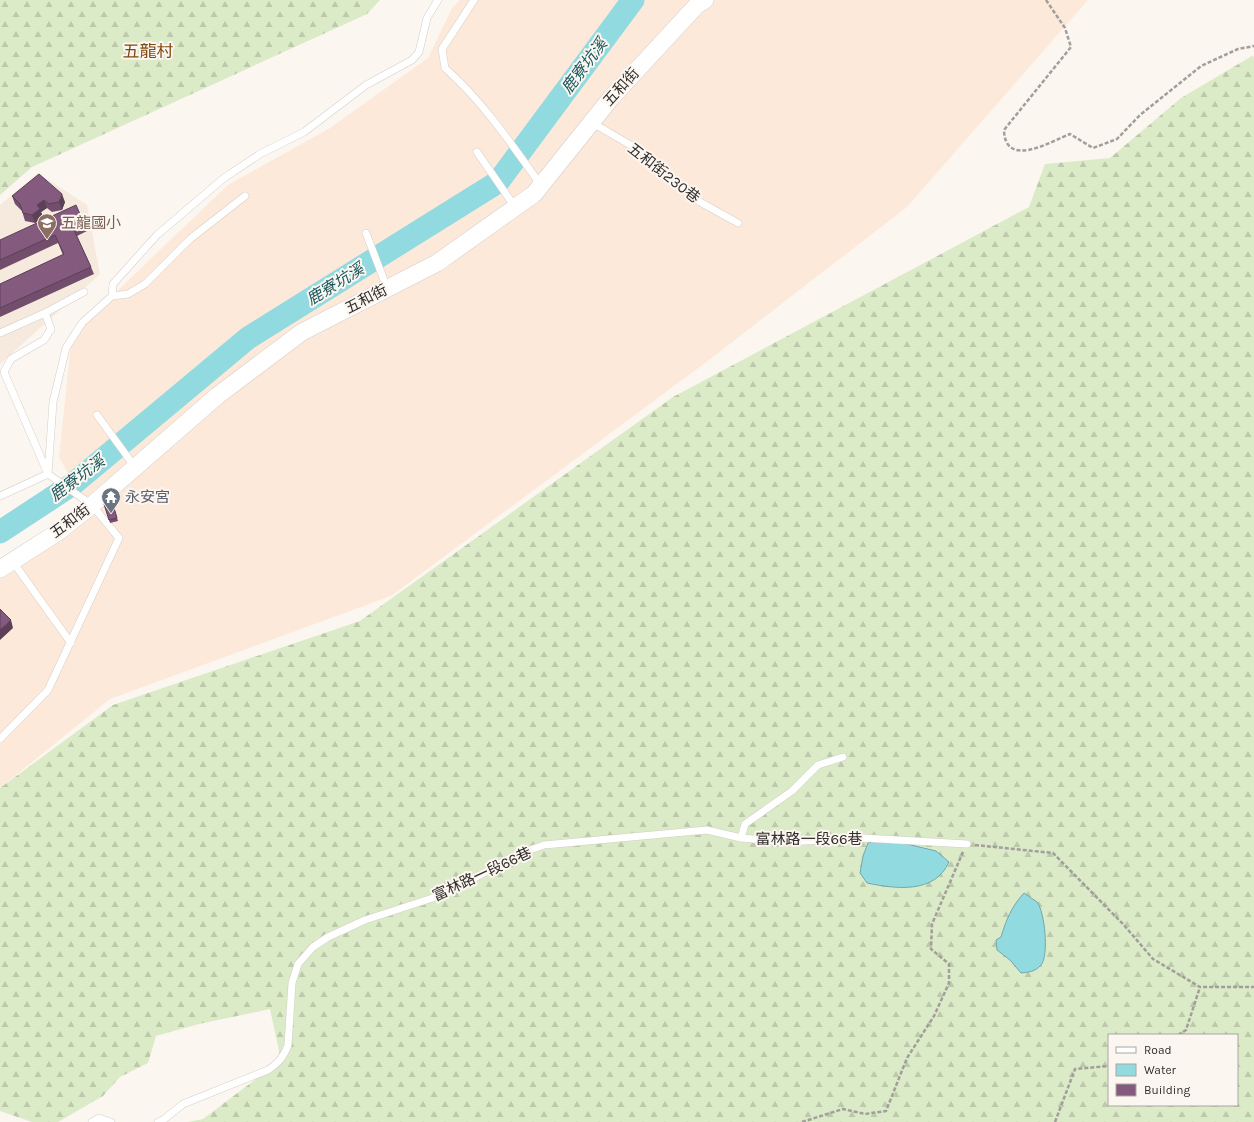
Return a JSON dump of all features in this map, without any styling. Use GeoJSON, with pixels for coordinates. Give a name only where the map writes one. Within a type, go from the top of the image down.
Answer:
{"type":"FeatureCollection","features":[{"type":"Feature","properties":{"kind":"street","name":"五和街"},"geometry":{"type":"LineString","coordinates":[[6,565],[58,532],[92,505],[217,396],[302,332],[437,263],[534,194],[610,98],[697,5],[705,0]]}},
{"type":"Feature","properties":{"kind":"lane"},"geometry":{"type":"LineString","coordinates":[[112,296],[113,284],[157,235],[224,178],[260,154],[304,132],[366,85],[412,60],[419,52],[427,18],[438,0]]}},
{"type":"Feature","properties":{"kind":"lane"},"geometry":{"type":"LineString","coordinates":[[474,0],[442,49],[445,68],[462,83],[497,124],[540,184]]}},
{"type":"Feature","properties":{"kind":"lane","name":"五和街230巷"},"geometry":{"type":"LineString","coordinates":[[591,122],[644,153],[700,202],[738,223]]}},
{"type":"Feature","properties":{"kind":"lane"},"geometry":{"type":"LineString","coordinates":[[477,152],[515,207]]}},
{"type":"Feature","properties":{"kind":"lane"},"geometry":{"type":"LineString","coordinates":[[48,474],[53,402],[66,348],[82,323],[112,296],[128,294],[145,284],[190,239],[245,196]]}},
{"type":"Feature","properties":{"kind":"lane"},"geometry":{"type":"LineString","coordinates":[[366,233],[387,288]]}},
{"type":"Feature","properties":{"kind":"lane"},"geometry":{"type":"LineString","coordinates":[[0,333],[45,313],[84,292]]}},
{"type":"Feature","properties":{"kind":"lane"},"geometry":{"type":"LineString","coordinates":[[0,739],[48,690],[119,538],[92,505],[48,474],[4,372],[11,359],[44,340],[51,329],[45,313]]}},
{"type":"Feature","properties":{"kind":"lane"},"geometry":{"type":"LineString","coordinates":[[97,415],[135,467]]}},
{"type":"Feature","properties":{"kind":"lane"},"geometry":{"type":"LineString","coordinates":[[0,496],[48,474]]}},
{"type":"Feature","properties":{"kind":"lane"},"geometry":{"type":"LineString","coordinates":[[6,565],[71,643]]}},
{"type":"Feature","properties":{"kind":"lane"},"geometry":{"type":"LineString","coordinates":[[741,838],[745,824],[792,791],[818,765],[843,757]]}},
{"type":"Feature","properties":{"kind":"lane","name":"富林路一段66巷"},"geometry":{"type":"LineString","coordinates":[[158,1122],[163,1120],[183,1104],[268,1070],[278,1063],[285,1054],[289,1040],[292,983],[298,964],[313,947],[328,937],[365,920],[448,893],[516,855],[544,845],[707,830],[741,838],[785,842],[864,838],[967,844]]}},
{"type":"Feature","properties":{"kind":"lane"},"geometry":{"type":"LineString","coordinates":[[92,1122],[99,1118],[111,1122]]}},
{"type":"Feature","properties":{"kind":"path"},"geometry":{"type":"LineString","coordinates":[[1046,0],[1065,28],[1070,47],[1004,130],[1004,140],[1012,149],[1024,152],[1070,134],[1092,148],[1117,139],[1140,115],[1201,66],[1238,49],[1254,46]]}},
{"type":"Feature","properties":{"kind":"path"},"geometry":{"type":"LineString","coordinates":[[802,1122],[843,1109],[865,1114],[886,1111],[907,1058],[934,1016],[949,983],[949,964],[931,949],[932,924],[967,844],[1053,853],[1123,924],[1153,959],[1200,987],[1254,987]]}},
{"type":"Feature","properties":{"kind":"path"},"geometry":{"type":"LineString","coordinates":[[1180,1034],[1186,1030],[1200,987]]}},
{"type":"Feature","properties":{"kind":"path"},"geometry":{"type":"LineString","coordinates":[[1055,1122],[1075,1069],[1108,1066]]}},
{"type":"Feature","properties":{"kind":"shaded area"},"geometry":{"type":"Polygon","coordinates":[[[460,0],[1088,0],[907,207],[709,360],[391,596],[110,699],[0,788],[0,577],[92,517],[59,457],[72,334],[228,185],[330,128],[428,58],[452,8],[460,0]]]}},
{"type":"Feature","properties":{"kind":"shaded area","name":"五龍國小"},"geometry":{"type":"Polygon","coordinates":[[[38,173],[87,205],[100,274],[0,364],[0,205],[38,173]]]}},
{"type":"Feature","properties":{"kind":"green space"},"geometry":{"type":"Polygon","coordinates":[[[0,0],[380,0],[367,14],[32,167],[0,195],[0,0]]]}},
{"type":"Feature","properties":{"kind":"green space"},"geometry":{"type":"Polygon","coordinates":[[[1252,56],[1254,57],[1254,1122],[188,1122],[203,1119],[281,1060],[270,1009],[199,1024],[156,1036],[148,1063],[120,1077],[103,1096],[58,1122],[32,1122],[0,1111],[0,788],[113,705],[360,621],[673,397],[1029,207],[1045,164],[1110,158],[1181,98],[1252,56]]]}},
{"type":"Feature","properties":{"kind":"water"},"geometry":{"type":"Polygon","coordinates":[[[882,838],[936,851],[949,862],[943,872],[934,880],[914,887],[890,887],[867,883],[860,873],[863,856],[868,843],[882,838]]]}},
{"type":"Feature","properties":{"kind":"water"},"geometry":{"type":"Polygon","coordinates":[[[1024,893],[1037,902],[1040,907],[1044,924],[1045,953],[1039,967],[1029,972],[1021,973],[1010,960],[997,950],[996,940],[1001,937],[1010,914],[1024,893]]]}},
{"type":"Feature","properties":{"kind":"building"},"geometry":{"type":"Polygon","coordinates":[[[39,174],[62,194],[59,202],[49,204],[44,200],[37,205],[40,209],[32,215],[23,213],[20,204],[12,196],[39,174]]]}},
{"type":"Feature","properties":{"kind":"building"},"geometry":{"type":"Polygon","coordinates":[[[76,205],[84,223],[73,228],[91,267],[0,308],[0,284],[64,254],[55,235],[0,260],[0,240],[76,205]]]}},
{"type":"Feature","properties":{"kind":"building","name":"永安宮"},"geometry":{"type":"Polygon","coordinates":[[[112,501],[117,518],[109,520],[104,504],[112,501]]]}},
{"type":"Feature","properties":{"kind":"building"},"geometry":{"type":"Polygon","coordinates":[[[0,609],[11,620],[0,630],[0,609]]]}},
{"type":"Feature","properties":{"kind":"waterway","name":"鹿寮坑溪"},"geometry":{"type":"LineString","coordinates":[[0,532],[73,484],[248,338],[498,182],[633,0]]}},
{"type":"Feature","properties":{"kind":"place","name":"五龍國小"},"geometry":{"type":"Point","coordinates":[47,240]}},
{"type":"Feature","properties":{"kind":"place","name":"永安宮"},"geometry":{"type":"Point","coordinates":[111,514]}},
{"type":"Feature","properties":{"kind":"district","name":"五龍村"},"geometry":{"type":"Point","coordinates":[148,51]}}]}
